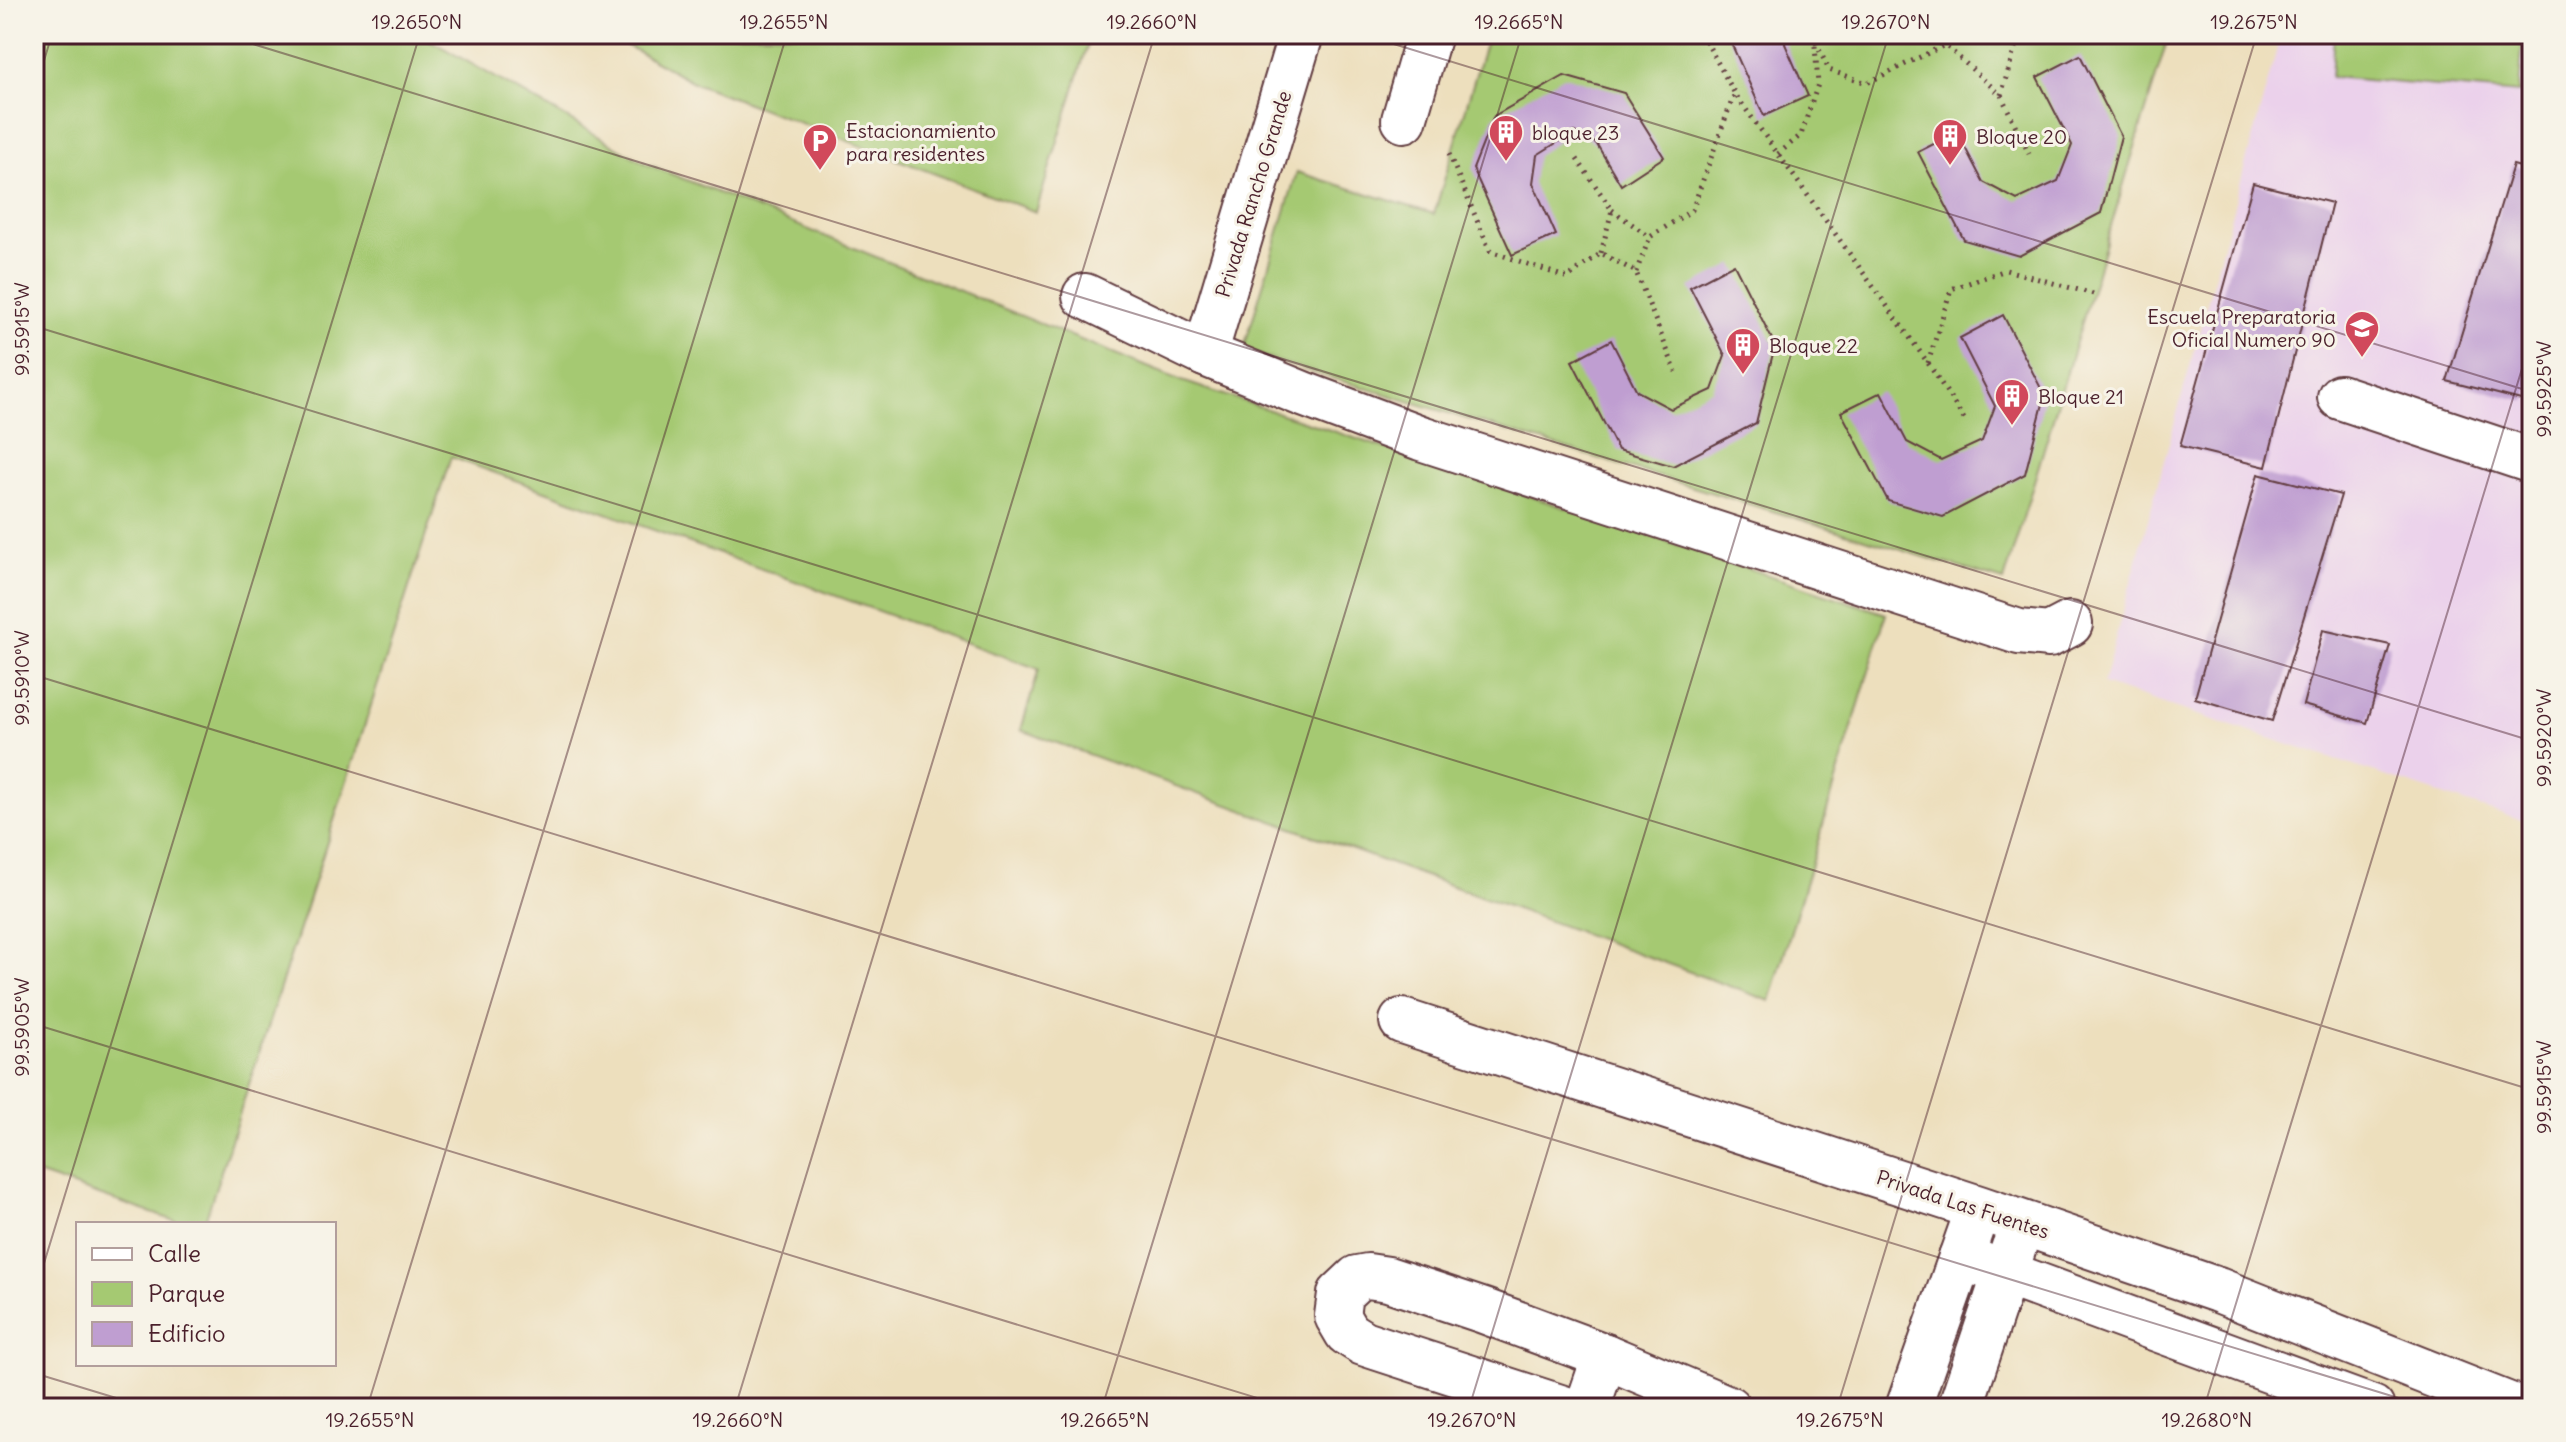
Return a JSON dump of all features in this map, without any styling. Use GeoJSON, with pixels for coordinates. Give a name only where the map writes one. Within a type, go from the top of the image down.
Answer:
{"type":"FeatureCollection","features":[{"type":"Feature","properties":{"kind":"street","name":"Privada Rancho Grande"},"geometry":{"type":"LineString","coordinates":[[1205,354],[1301,34]]}},
{"type":"Feature","properties":{"kind":"street"},"geometry":{"type":"LineString","coordinates":[[1404,120],[1429,34]]}},
{"type":"Feature","properties":{"kind":"street"},"geometry":{"type":"LineString","coordinates":[[1085,296],[1205,354],[1421,438],[1930,605],[2037,636],[2049,635],[2070,624]]}},
{"type":"Feature","properties":{"kind":"street"},"geometry":{"type":"LineString","coordinates":[[2340,397],[2532,461]]}},
{"type":"Feature","properties":{"kind":"street","name":"Privada Las Fuentes"},"geometry":{"type":"LineString","coordinates":[[1402,1021],[1979,1208],[2218,1290],[2517,1408]]}},
{"type":"Feature","properties":{"kind":"street"},"geometry":{"type":"LineString","coordinates":[[1908,1408],[1979,1208]]}},
{"type":"Feature","properties":{"kind":"street"},"geometry":{"type":"LineString","coordinates":[[1960,1408],[2021,1223]]}},
{"type":"Feature","properties":{"kind":"street"},"geometry":{"type":"LineString","coordinates":[[1961,1257],[2372,1408]]}},
{"type":"Feature","properties":{"kind":"street"},"geometry":{"type":"LineString","coordinates":[[1563,1408],[1363,1343],[1347,1333],[1337,1316],[1340,1294],[1357,1278],[1388,1279],[1605,1356],[1728,1408]]}},
{"type":"Feature","properties":{"kind":"street"},"geometry":{"type":"LineString","coordinates":[[1587,1408],[1605,1356]]}},
{"type":"Feature","properties":{"kind":"path"},"geometry":{"type":"LineString","coordinates":[[1702,34],[1735,94],[1928,363],[1964,419]]}},
{"type":"Feature","properties":{"kind":"path"},"geometry":{"type":"LineString","coordinates":[[1815,41],[1836,34]]}},
{"type":"Feature","properties":{"kind":"path"},"geometry":{"type":"LineString","coordinates":[[1939,34],[1945,45],[2001,95],[2029,154]]}},
{"type":"Feature","properties":{"kind":"path"},"geometry":{"type":"LineString","coordinates":[[1815,41],[1829,70],[1867,83],[1967,34]]}},
{"type":"Feature","properties":{"kind":"path"},"geometry":{"type":"LineString","coordinates":[[2001,95],[2019,34]]}},
{"type":"Feature","properties":{"kind":"path"},"geometry":{"type":"LineString","coordinates":[[1778,154],[1801,135],[1818,84],[1815,41]]}},
{"type":"Feature","properties":{"kind":"path"},"geometry":{"type":"LineString","coordinates":[[1636,272],[1650,237],[1692,210],[1735,94]]}},
{"type":"Feature","properties":{"kind":"path"},"geometry":{"type":"LineString","coordinates":[[1449,154],[1490,251],[1568,278],[1601,253],[1612,210]]}},
{"type":"Feature","properties":{"kind":"path"},"geometry":{"type":"LineString","coordinates":[[1577,159],[1612,210],[1650,237]]}},
{"type":"Feature","properties":{"kind":"path"},"geometry":{"type":"LineString","coordinates":[[1601,253],[1636,272],[1676,372]]}},
{"type":"Feature","properties":{"kind":"path"},"geometry":{"type":"LineString","coordinates":[[1928,363],[1951,289],[2006,270],[2097,295]]}},
{"type":"Feature","properties":{"kind":"shaded area","name":"Escuela Preparatoria Oficial Numero 90"},"geometry":{"type":"Polygon","coordinates":[[[2281,34],[2532,34],[2532,824],[2103,684],[2281,34]]]}},
{"type":"Feature","properties":{"kind":"green space"},"geometry":{"type":"Polygon","coordinates":[[[34,34],[419,34],[647,164],[1182,381],[1886,614],[1770,1001],[1021,730],[1039,669],[451,457],[205,1222],[178,1222],[34,1173],[34,34]]]}},
{"type":"Feature","properties":{"kind":"green space"},"geometry":{"type":"Polygon","coordinates":[[[606,34],[1091,34],[1036,212],[697,84],[606,34]]]}},
{"type":"Feature","properties":{"kind":"green space"},"geometry":{"type":"Polygon","coordinates":[[[1488,34],[2169,34],[2004,581],[1243,351],[1297,172],[1434,214],[1488,34]]]}},
{"type":"Feature","properties":{"kind":"green space"},"geometry":{"type":"Polygon","coordinates":[[[2334,34],[2523,34],[2519,93],[2331,77],[2334,34]]]}},
{"type":"Feature","properties":{"kind":"building"},"geometry":{"type":"Polygon","coordinates":[[[1727,34],[1787,34],[1785,44],[1808,96],[1764,116],[1727,34]]]}},
{"type":"Feature","properties":{"kind":"building","name":"Bloque 20"},"geometry":{"type":"Polygon","coordinates":[[[2080,55],[2121,136],[2101,213],[2019,256],[1964,240],[1918,152],[1957,132],[1983,182],[2017,200],[2058,181],[2072,145],[2037,77],[2080,55]]]}},
{"type":"Feature","properties":{"kind":"building","name":"bloque 23"},"geometry":{"type":"Polygon","coordinates":[[[1564,76],[1624,93],[1664,157],[1621,185],[1596,143],[1574,132],[1537,155],[1533,183],[1556,235],[1512,255],[1473,169],[1494,116],[1564,76]]]}},
{"type":"Feature","properties":{"kind":"building"},"geometry":{"type":"Polygon","coordinates":[[[2513,165],[2532,170],[2532,378],[2525,401],[2447,381],[2513,165]]]}},
{"type":"Feature","properties":{"kind":"building"},"geometry":{"type":"Polygon","coordinates":[[[2253,183],[2332,203],[2266,467],[2180,446],[2253,183]]]}},
{"type":"Feature","properties":{"kind":"building","name":"Bloque 22"},"geometry":{"type":"Polygon","coordinates":[[[1734,264],[1775,345],[1756,423],[1673,466],[1618,450],[1572,361],[1611,340],[1637,391],[1671,409],[1712,390],[1725,355],[1690,287],[1734,264]]]}},
{"type":"Feature","properties":{"kind":"building","name":"Bloque 21"},"geometry":{"type":"Polygon","coordinates":[[[2003,315],[2045,396],[2025,474],[1943,517],[1888,501],[1841,412],[1881,392],[1907,442],[1941,460],[1982,441],[1995,406],[1960,338],[2003,315]]]}},
{"type":"Feature","properties":{"kind":"building"},"geometry":{"type":"Polygon","coordinates":[[[2258,474],[2341,495],[2272,721],[2195,698],[2258,474]]]}},
{"type":"Feature","properties":{"kind":"building"},"geometry":{"type":"Polygon","coordinates":[[[2323,630],[2390,645],[2367,723],[2303,705],[2323,630]]]}},
{"type":"Feature","properties":{"kind":"place","name":"bloque 23"},"geometry":{"type":"Point","coordinates":[1506,163]}},
{"type":"Feature","properties":{"kind":"place","name":"Bloque 20"},"geometry":{"type":"Point","coordinates":[1950,167]}},
{"type":"Feature","properties":{"kind":"place","name":"Estacionamiento para residentes"},"geometry":{"type":"Point","coordinates":[820,172]}},
{"type":"Feature","properties":{"kind":"place","name":"Escuela Preparatoria Oficial Numero 90"},"geometry":{"type":"Point","coordinates":[2362,359]}},
{"type":"Feature","properties":{"kind":"place","name":"Bloque 22"},"geometry":{"type":"Point","coordinates":[1743,376]}},
{"type":"Feature","properties":{"kind":"place","name":"Bloque 21"},"geometry":{"type":"Point","coordinates":[2012,427]}}]}
